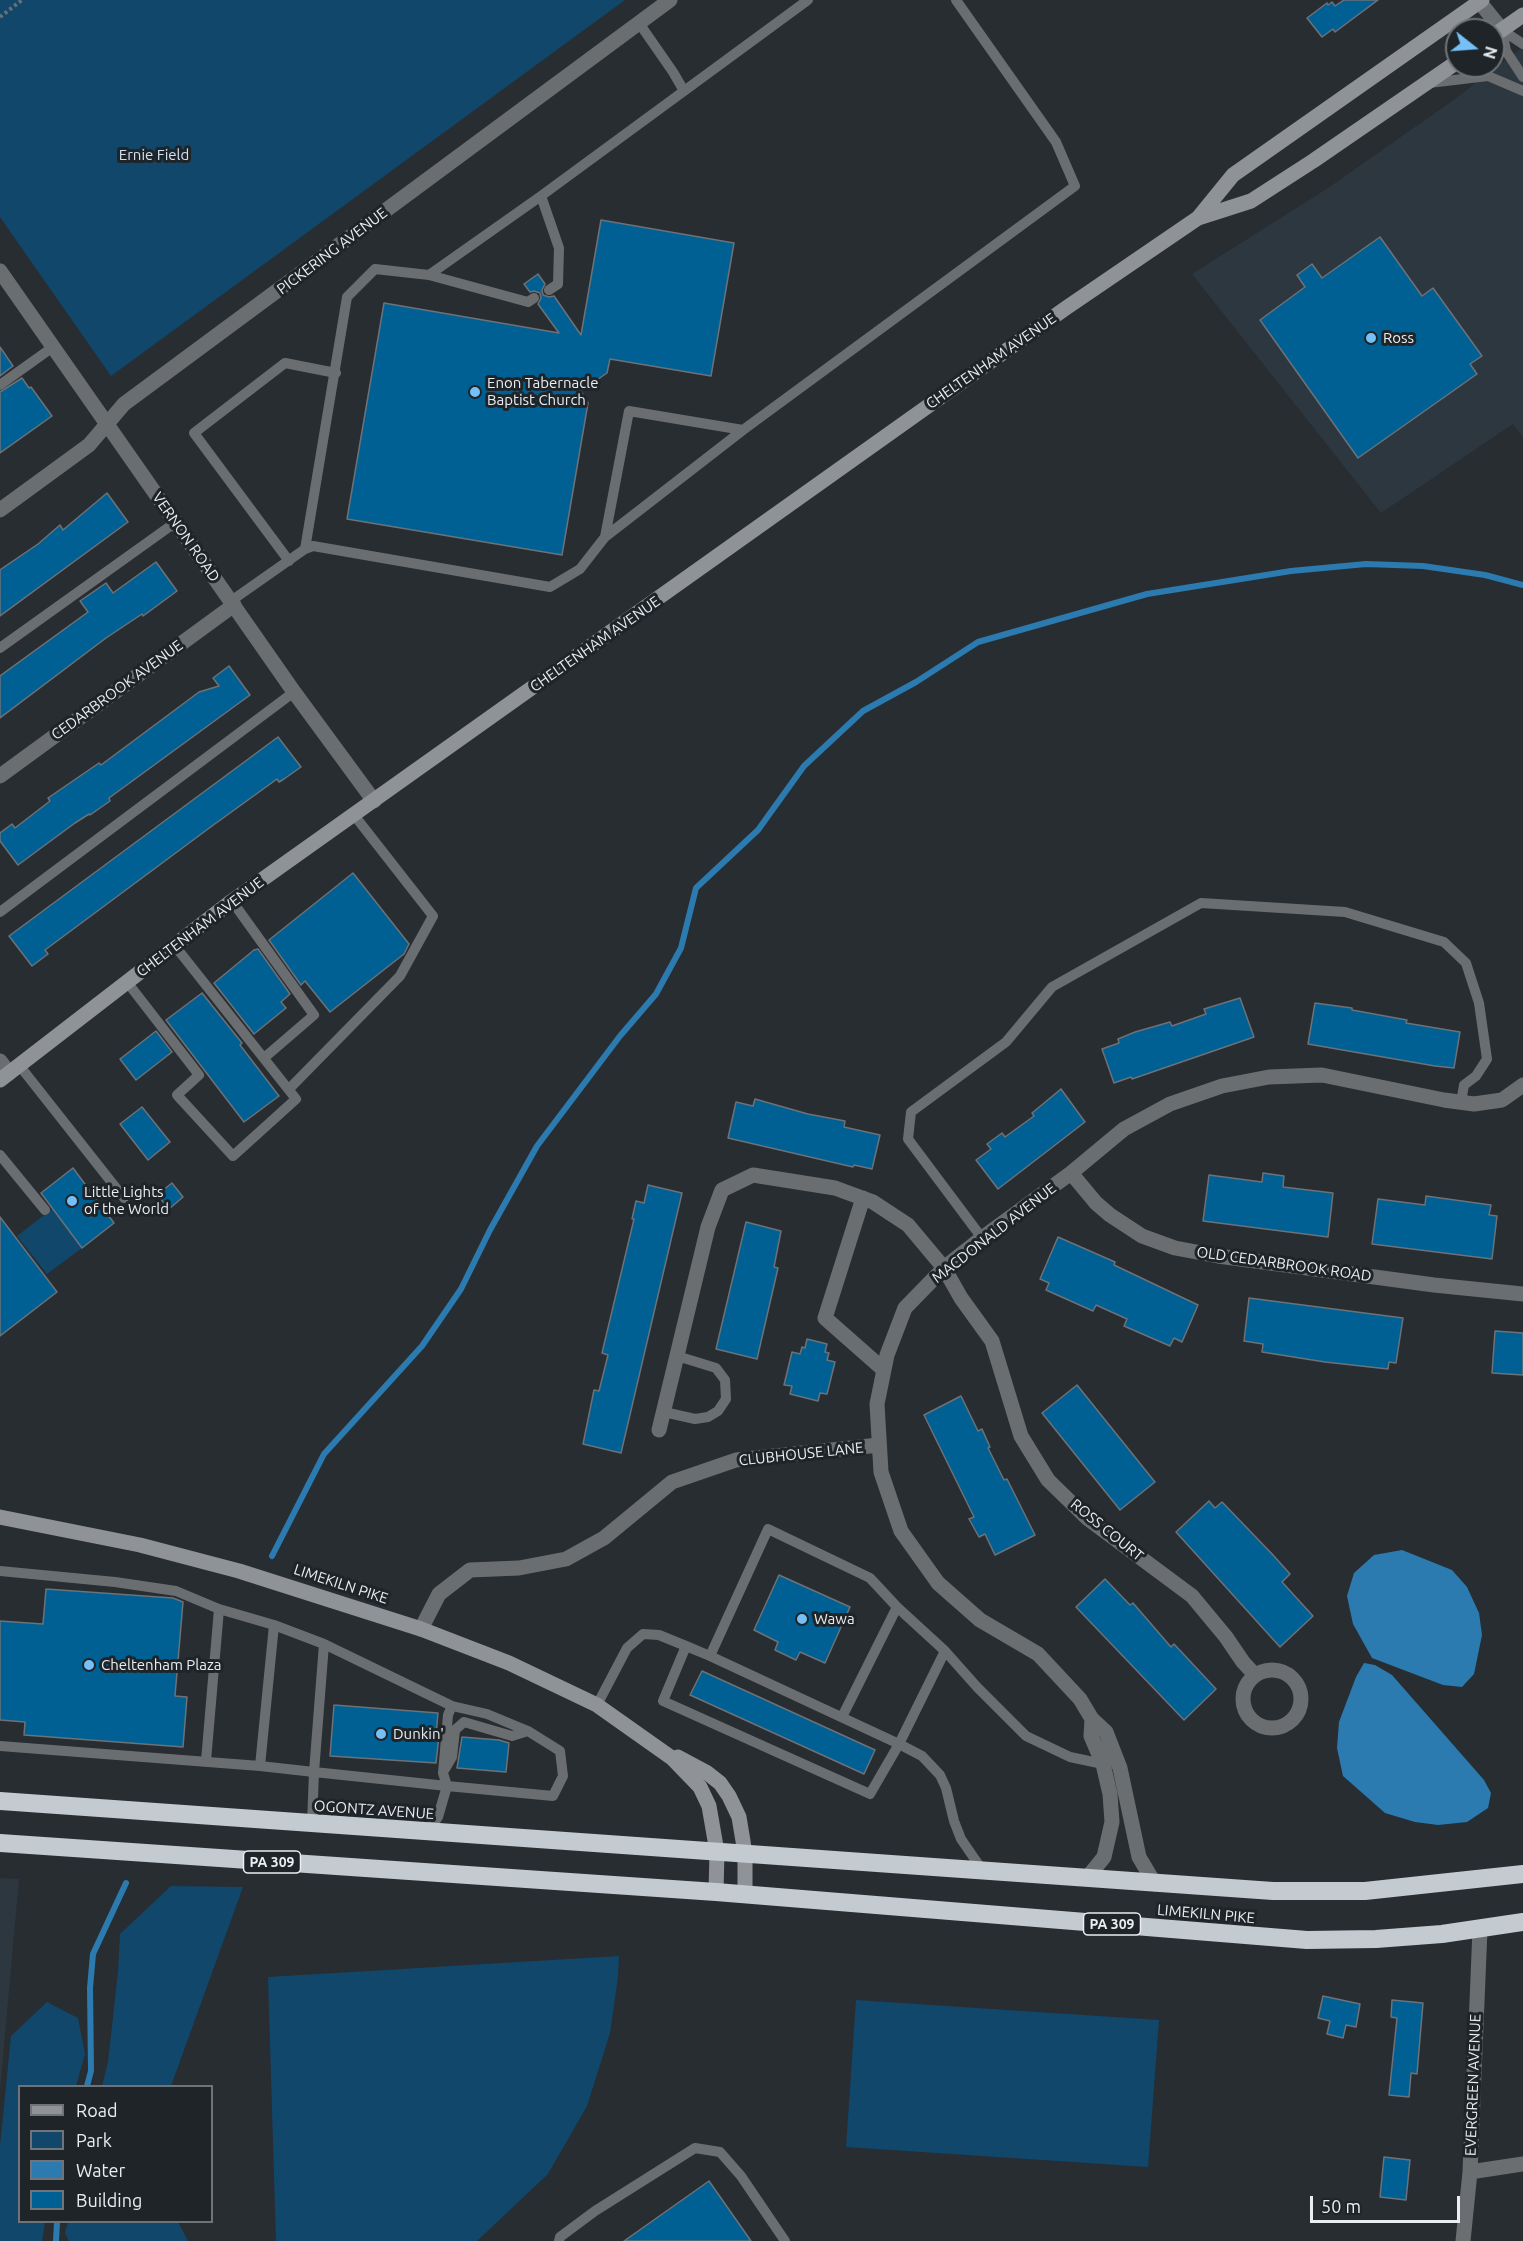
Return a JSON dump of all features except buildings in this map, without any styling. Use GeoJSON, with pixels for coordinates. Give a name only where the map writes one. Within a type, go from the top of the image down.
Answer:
{"type":"FeatureCollection","features":[{"type":"Feature","properties":{"kind":"highway","name":"OGONTZ AVENUE"},"geometry":{"type":"LineString","coordinates":[[0,1801],[745,1855]]}},
{"type":"Feature","properties":{"kind":"highway","name":"PA 309"},"geometry":{"type":"LineString","coordinates":[[0,1843],[745,1894]]}},
{"type":"Feature","properties":{"kind":"highway","name":"LIMEKILN PIKE"},"geometry":{"type":"LineString","coordinates":[[745,1855],[1274,1892],[1365,1891],[1523,1874]]}},
{"type":"Feature","properties":{"kind":"highway","name":"LIMEKILN PIKE"},"geometry":{"type":"LineString","coordinates":[[745,1894],[1306,1940],[1442,1935],[1523,1922]]}},
{"type":"Feature","properties":{"kind":"main road","name":"CHELTENHAM AVENUE"},"geometry":{"type":"LineString","coordinates":[[7,1070],[232,902],[1056,315],[1198,218],[1233,176],[1480,0]]}},
{"type":"Feature","properties":{"kind":"main road"},"geometry":{"type":"LineString","coordinates":[[1505,28],[1523,15]]}},
{"type":"Feature","properties":{"kind":"main road","name":"CHELTENHAM AVENUE"},"geometry":{"type":"LineString","coordinates":[[1198,218],[1251,201],[1445,70]]}},
{"type":"Feature","properties":{"kind":"main road","name":"LIMEKILN PIKE"},"geometry":{"type":"LineString","coordinates":[[0,1517],[140,1545],[239,1571],[421,1629],[509,1663],[597,1705],[672,1758],[700,1787],[709,1806],[717,1852],[716,1892]]}},
{"type":"Feature","properties":{"kind":"main road","name":"LIMEKILN PIKE"},"geometry":{"type":"LineString","coordinates":[[649,1742],[706,1772],[720,1783],[729,1796],[739,1817],[745,1855],[745,1894]]}},
{"type":"Feature","properties":{"kind":"street","name":"PICKERING AVENUE"},"geometry":{"type":"LineString","coordinates":[[0,510],[89,445],[124,404],[670,0]]}},
{"type":"Feature","properties":{"kind":"street"},"geometry":{"type":"LineString","coordinates":[[1480,0],[1490,18]]}},
{"type":"Feature","properties":{"kind":"street","name":"VERNON ROAD"},"geometry":{"type":"LineString","coordinates":[[0,272],[294,692],[374,801]]}},
{"type":"Feature","properties":{"kind":"street","name":"CEDARBROOK AVENUE"},"geometry":{"type":"LineString","coordinates":[[0,776],[233,603]]}},
{"type":"Feature","properties":{"kind":"street","name":"MACDONALD AVENUE"},"geometry":{"type":"LineString","coordinates":[[1155,1884],[1139,1857],[1117,1759],[1106,1732],[1092,1719],[1080,1699],[1038,1654],[980,1620],[938,1583],[902,1531],[881,1472],[877,1404],[887,1355],[905,1308],[944,1268],[982,1238],[1071,1173],[1124,1129],[1170,1104],[1222,1086],[1269,1077],[1322,1075],[1474,1104],[1502,1100],[1523,1085]]}},
{"type":"Feature","properties":{"kind":"street","name":"OLD CEDARBROOK ROAD"},"geometry":{"type":"LineString","coordinates":[[1071,1173],[1096,1203],[1110,1215],[1142,1236],[1175,1248],[1218,1256],[1434,1285],[1523,1294]]}},
{"type":"Feature","properties":{"kind":"street","name":"ROSS COURT"},"geometry":{"type":"LineString","coordinates":[[659,1430],[708,1227],[722,1190],[753,1175],[835,1188],[873,1202],[908,1225],[944,1268],[961,1298],[992,1341],[1021,1436],[1048,1480],[1087,1518],[1192,1596],[1255,1675]]}},
{"type":"Feature","properties":{"kind":"street"},"geometry":{"type":"LineString","coordinates":[[863,1198],[825,1318],[884,1370]]}},
{"type":"Feature","properties":{"kind":"street","name":"CLUBHOUSE LANE"},"geometry":{"type":"LineString","coordinates":[[421,1629],[439,1594],[470,1570],[519,1568],[566,1559],[603,1538],[672,1482],[736,1460],[879,1445]]}},
{"type":"Feature","properties":{"kind":"street","name":"MACDONALD AVENUE"},"geometry":{"type":"LineString","coordinates":[[1087,1878],[1104,1857],[1112,1822],[1110,1794],[1103,1764],[1091,1736],[1092,1719]]}},
{"type":"Feature","properties":{"kind":"street","name":"EVERGREEN AVENUE"},"geometry":{"type":"LineString","coordinates":[[1463,2241],[1470,2172],[1480,1929]]}},
{"type":"Feature","properties":{"kind":"street"},"geometry":{"type":"LineString","coordinates":[[1470,2172],[1523,2163]]}},
{"type":"Feature","properties":{"kind":"lane"},"geometry":{"type":"LineString","coordinates":[[429,275],[541,196],[808,0]]}},
{"type":"Feature","properties":{"kind":"lane"},"geometry":{"type":"LineString","coordinates":[[233,603],[305,549],[313,546],[550,587],[580,569],[605,537],[743,430],[1075,186],[1056,142],[956,0]]}},
{"type":"Feature","properties":{"kind":"lane"},"geometry":{"type":"LineString","coordinates":[[639,23],[684,91]]}},
{"type":"Feature","properties":{"kind":"lane"},"geometry":{"type":"LineString","coordinates":[[1505,36],[1523,44]]}},
{"type":"Feature","properties":{"kind":"lane"},"geometry":{"type":"LineString","coordinates":[[1505,49],[1523,77]]}},
{"type":"Feature","properties":{"kind":"lane"},"geometry":{"type":"LineString","coordinates":[[1426,83],[1488,76],[1523,91]]}},
{"type":"Feature","properties":{"kind":"lane"},"geometry":{"type":"LineString","coordinates":[[541,196],[560,248],[558,285],[549,290]]}},
{"type":"Feature","properties":{"kind":"lane"},"geometry":{"type":"LineString","coordinates":[[305,549],[347,297],[375,269],[429,275],[528,302],[534,298]]}},
{"type":"Feature","properties":{"kind":"lane"},"geometry":{"type":"LineString","coordinates":[[0,385],[53,347]]}},
{"type":"Feature","properties":{"kind":"lane"},"geometry":{"type":"LineString","coordinates":[[290,561],[194,433],[285,363],[336,373]]}},
{"type":"Feature","properties":{"kind":"lane"},"geometry":{"type":"LineString","coordinates":[[605,537],[629,411],[743,430]]}},
{"type":"Feature","properties":{"kind":"lane"},"geometry":{"type":"LineString","coordinates":[[0,648],[176,522]]}},
{"type":"Feature","properties":{"kind":"lane"},"geometry":{"type":"LineString","coordinates":[[0,912],[294,692]]}},
{"type":"Feature","properties":{"kind":"lane"},"geometry":{"type":"LineString","coordinates":[[289,1089],[400,976],[433,916],[354,815]]}},
{"type":"Feature","properties":{"kind":"lane"},"geometry":{"type":"LineString","coordinates":[[232,902],[314,1015],[264,1058]]}},
{"type":"Feature","properties":{"kind":"lane"},"geometry":{"type":"LineString","coordinates":[[982,1238],[908,1139],[911,1112],[1006,1042],[1052,987],[1201,903],[1345,912],[1444,942],[1466,963],[1479,1003],[1486,1059],[1476,1076],[1464,1085],[1461,1102]]}},
{"type":"Feature","properties":{"kind":"lane"},"geometry":{"type":"LineString","coordinates":[[127,982],[199,1075],[177,1095],[233,1156],[296,1099],[175,945]]}},
{"type":"Feature","properties":{"kind":"lane"},"geometry":{"type":"LineString","coordinates":[[7,1070],[124,1198]]}},
{"type":"Feature","properties":{"kind":"lane"},"geometry":{"type":"LineString","coordinates":[[0,1155],[45,1210]]}},
{"type":"Feature","properties":{"kind":"lane"},"geometry":{"type":"LineString","coordinates":[[664,1412],[695,1419],[708,1417],[718,1411],[726,1399],[724,1380],[716,1368],[677,1356]]}},
{"type":"Feature","properties":{"kind":"lane"},"geometry":{"type":"LineString","coordinates":[[710,1656],[768,1529],[870,1578],[897,1607],[945,1651],[976,1687],[1026,1736],[1070,1757],[1103,1764]]}},
{"type":"Feature","properties":{"kind":"lane"},"geometry":{"type":"LineString","coordinates":[[0,1571],[115,1582],[176,1591],[219,1609],[274,1624],[324,1644],[452,1706],[487,1714],[528,1731],[560,1751],[563,1776],[553,1796],[206,1761],[0,1746]]}},
{"type":"Feature","properties":{"kind":"lane"},"geometry":{"type":"LineString","coordinates":[[842,1717],[897,1607]]}},
{"type":"Feature","properties":{"kind":"lane"},"geometry":{"type":"LineString","coordinates":[[206,1761],[219,1609]]}},
{"type":"Feature","properties":{"kind":"lane"},"geometry":{"type":"LineString","coordinates":[[260,1766],[274,1624]]}},
{"type":"Feature","properties":{"kind":"lane"},"geometry":{"type":"LineString","coordinates":[[597,1705],[627,1648],[643,1634],[660,1635],[710,1656],[922,1756],[940,1775],[961,1839],[983,1871]]}},
{"type":"Feature","properties":{"kind":"lane"},"geometry":{"type":"LineString","coordinates":[[312,1824],[324,1644]]}},
{"type":"Feature","properties":{"kind":"lane"},"geometry":{"type":"LineString","coordinates":[[686,1646],[663,1701],[870,1794],[899,1744],[945,1651]]}},
{"type":"Feature","properties":{"kind":"lane"},"geometry":{"type":"LineString","coordinates":[[427,1832],[438,1817],[447,1786],[443,1773],[448,1715],[452,1706]]}},
{"type":"Feature","properties":{"kind":"lane"},"geometry":{"type":"LineString","coordinates":[[443,1773],[452,1757],[455,1730],[464,1722],[512,1736],[528,1731]]}},
{"type":"Feature","properties":{"kind":"lane"},"geometry":{"type":"LineString","coordinates":[[559,2241],[560,2237],[595,2211],[695,2148],[720,2152],[741,2176],[785,2241]]}},
{"type":"Feature","properties":{"kind":"path"},"geometry":{"type":"LineString","coordinates":[[0,17],[22,0]]}},
{"type":"Feature","properties":{"kind":"shaded area"},"geometry":{"type":"Polygon","coordinates":[[[1523,47],[1523,437],[1513,424],[1381,513],[1192,274],[1328,188],[1482,78],[1505,78],[1505,61],[1523,47]]]}},
{"type":"Feature","properties":{"kind":"shaded area"},"geometry":{"type":"Polygon","coordinates":[[[0,1878],[19,1879],[0,2090],[0,1878]]]}},
{"type":"Feature","properties":{"kind":"green space","name":"Ernie Field"},"geometry":{"type":"Polygon","coordinates":[[[0,0],[625,0],[111,376],[0,217],[0,0]]]}},
{"type":"Feature","properties":{"kind":"green space"},"geometry":{"type":"Polygon","coordinates":[[[52,1209],[82,1248],[47,1274],[17,1236],[52,1209]]]}},
{"type":"Feature","properties":{"kind":"green space"},"geometry":{"type":"Polygon","coordinates":[[[171,1886],[243,1887],[171,2085],[102,2085],[108,2062],[120,1934],[171,1886]]]}},
{"type":"Feature","properties":{"kind":"green space"},"geometry":{"type":"Polygon","coordinates":[[[619,1956],[610,2033],[587,2106],[548,2174],[477,2241],[276,2241],[268,1977],[619,1956]]]}},
{"type":"Feature","properties":{"kind":"green space"},"geometry":{"type":"Polygon","coordinates":[[[856,2000],[1159,2020],[1148,2167],[846,2147],[856,2000]]]}},
{"type":"Feature","properties":{"kind":"green space"},"geometry":{"type":"Polygon","coordinates":[[[47,2002],[78,2018],[85,2054],[76,2085],[18,2085],[18,2223],[45,2223],[42,2241],[0,2241],[0,2146],[11,2036],[47,2002]]]}},
{"type":"Feature","properties":{"kind":"green space"},"geometry":{"type":"Polygon","coordinates":[[[68,2223],[179,2223],[188,2241],[69,2241],[65,2233],[68,2223]]]}},
{"type":"Feature","properties":{"kind":"water"},"geometry":{"type":"Polygon","coordinates":[[[1402,1550],[1452,1570],[1467,1587],[1479,1613],[1482,1635],[1474,1674],[1462,1687],[1443,1685],[1372,1658],[1353,1624],[1347,1596],[1354,1573],[1374,1555],[1402,1550]]]}},
{"type":"Feature","properties":{"kind":"water"},"geometry":{"type":"Polygon","coordinates":[[[1364,1663],[1375,1665],[1392,1675],[1484,1780],[1491,1793],[1488,1808],[1467,1822],[1438,1825],[1415,1822],[1385,1813],[1343,1776],[1337,1748],[1339,1722],[1356,1677],[1364,1663]]]}},
{"type":"Feature","properties":{"kind":"waterway"},"geometry":{"type":"LineString","coordinates":[[272,1556],[324,1454],[422,1346],[461,1289],[490,1230],[537,1146],[620,1036],[656,994],[681,948],[696,888],[758,830],[804,766],[863,711],[916,682],[978,642],[1147,594],[1291,571],[1366,564],[1423,566],[1485,575],[1523,585]]}},
{"type":"Feature","properties":{"kind":"waterway"},"geometry":{"type":"LineString","coordinates":[[87,2085],[91,2071],[90,1988],[93,1954],[126,1883]]}},
{"type":"Feature","properties":{"kind":"waterway"},"geometry":{"type":"LineString","coordinates":[[56,2241],[57,2223]]}},
{"type":"Feature","properties":{"kind":"place","name":"Ross"},"geometry":{"type":"Point","coordinates":[1371,338]}},
{"type":"Feature","properties":{"kind":"place","name":"Enon Tabernacle Baptist Church"},"geometry":{"type":"Point","coordinates":[475,392]}},
{"type":"Feature","properties":{"kind":"place","name":"Little Lights of the World"},"geometry":{"type":"Point","coordinates":[72,1201]}},
{"type":"Feature","properties":{"kind":"place","name":"Wawa"},"geometry":{"type":"Point","coordinates":[802,1619]}},
{"type":"Feature","properties":{"kind":"place","name":"Cheltenham Plaza"},"geometry":{"type":"Point","coordinates":[89,1665]}},
{"type":"Feature","properties":{"kind":"place","name":"Dunkin'"},"geometry":{"type":"Point","coordinates":[381,1734]}}]}
